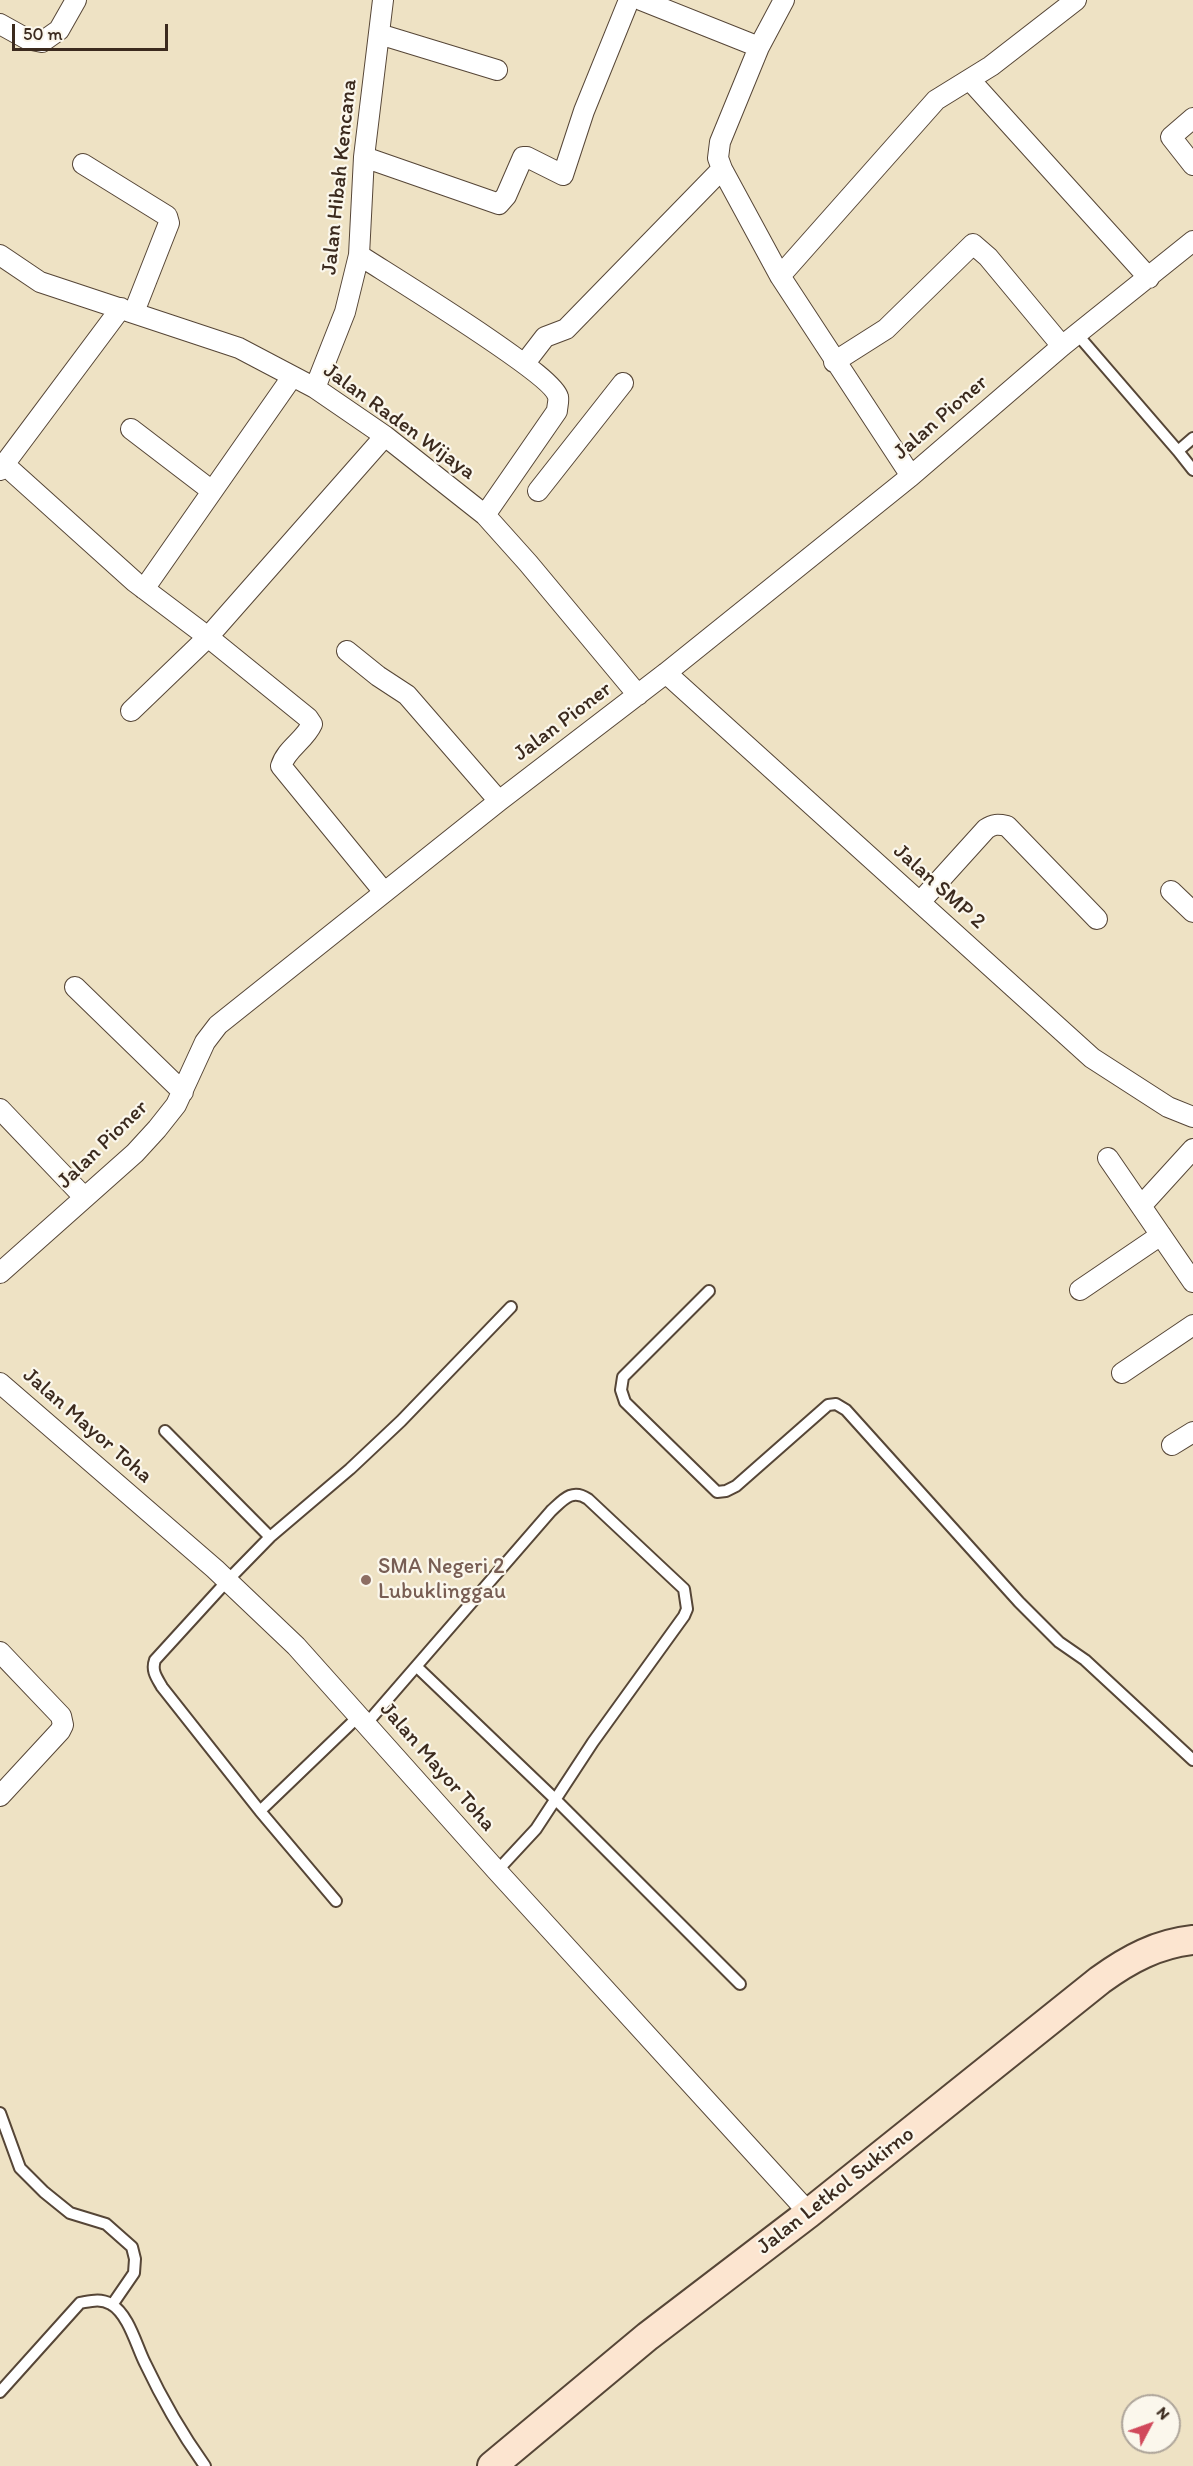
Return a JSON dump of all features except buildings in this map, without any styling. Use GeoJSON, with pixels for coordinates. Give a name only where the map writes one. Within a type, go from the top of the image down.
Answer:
{"type":"FeatureCollection","features":[{"type":"Feature","properties":{"kind":"main road","name":"Jalan Letkol Sukirno"},"geometry":{"type":"LineString","coordinates":[[492,2466],[648,2336],[809,2213],[1122,1964],[1161,1946],[1193,1940]]}},
{"type":"Feature","properties":{"kind":"street"},"geometry":{"type":"LineString","coordinates":[[0,24],[27,39],[42,42],[59,30],[76,0]]}},
{"type":"Feature","properties":{"kind":"street","name":"Jalan Hibah Kencana"},"geometry":{"type":"LineString","coordinates":[[315,388],[345,312],[358,255],[364,157],[383,0]]}},
{"type":"Feature","properties":{"kind":"street"},"geometry":{"type":"LineString","coordinates":[[364,157],[499,204],[506,196],[523,158],[527,157],[563,175],[584,111],[629,0]]}},
{"type":"Feature","properties":{"kind":"street"},"geometry":{"type":"LineString","coordinates":[[641,0],[759,47]]}},
{"type":"Feature","properties":{"kind":"street"},"geometry":{"type":"LineString","coordinates":[[784,0],[759,47],[720,142],[718,158],[730,189],[780,276],[834,362],[911,476]]}},
{"type":"Feature","properties":{"kind":"street"},"geometry":{"type":"LineString","coordinates":[[780,276],[907,136],[930,106],[970,80],[1076,0]]}},
{"type":"Feature","properties":{"kind":"street"},"geometry":{"type":"LineString","coordinates":[[379,34],[497,70]]}},
{"type":"Feature","properties":{"kind":"street"},"geometry":{"type":"LineString","coordinates":[[970,80],[1149,278]]}},
{"type":"Feature","properties":{"kind":"street"},"geometry":{"type":"LineString","coordinates":[[1193,118],[1172,137],[1193,165]]}},
{"type":"Feature","properties":{"kind":"street"},"geometry":{"type":"LineString","coordinates":[[83,164],[166,216],[169,223],[128,310],[2,467],[144,589],[208,637],[308,718],[312,724],[309,731],[283,758],[281,766],[384,892]]}},
{"type":"Feature","properties":{"kind":"street"},"geometry":{"type":"LineString","coordinates":[[525,363],[545,337],[566,329],[722,169]]}},
{"type":"Feature","properties":{"kind":"street","name":"Jalan Pioner"},"geometry":{"type":"LineString","coordinates":[[0,1273],[135,1153],[157,1129],[176,1105],[205,1042],[218,1025],[499,801],[666,673],[911,476],[1069,340],[1193,241]]}},
{"type":"Feature","properties":{"kind":"street"},"geometry":{"type":"LineString","coordinates":[[834,362],[886,329],[973,244],[1069,340]]}},
{"type":"Feature","properties":{"kind":"street","name":"Jalan Raden Wijaya"},"geometry":{"type":"LineString","coordinates":[[0,255],[40,282],[223,342],[315,388],[385,436],[484,515],[528,563],[638,695]]}},
{"type":"Feature","properties":{"kind":"street"},"geometry":{"type":"LineString","coordinates":[[358,255],[525,363],[551,387],[558,397],[557,411],[484,515]]}},
{"type":"Feature","properties":{"kind":"street"},"geometry":{"type":"LineString","coordinates":[[144,589],[292,376]]}},
{"type":"Feature","properties":{"kind":"street"},"geometry":{"type":"LineString","coordinates":[[538,491],[623,383]]}},
{"type":"Feature","properties":{"kind":"street"},"geometry":{"type":"LineString","coordinates":[[557,411],[585,430]]}},
{"type":"Feature","properties":{"kind":"street"},"geometry":{"type":"LineString","coordinates":[[131,429],[212,491]]}},
{"type":"Feature","properties":{"kind":"street"},"geometry":{"type":"LineString","coordinates":[[131,711],[208,637],[385,436]]}},
{"type":"Feature","properties":{"kind":"street"},"geometry":{"type":"LineString","coordinates":[[347,651],[407,695],[499,801]]}},
{"type":"Feature","properties":{"kind":"street","name":"Jalan SMP 2"},"geometry":{"type":"LineString","coordinates":[[666,673],[1092,1058],[1168,1107],[1193,1117]]}},
{"type":"Feature","properties":{"kind":"street"},"geometry":{"type":"LineString","coordinates":[[920,902],[986,830],[992,825],[1000,824],[1008,826],[1097,919]]}},
{"type":"Feature","properties":{"kind":"street"},"geometry":{"type":"LineString","coordinates":[[1171,891],[1193,912]]}},
{"type":"Feature","properties":{"kind":"street"},"geometry":{"type":"LineString","coordinates":[[75,987],[183,1092]]}},
{"type":"Feature","properties":{"kind":"street"},"geometry":{"type":"LineString","coordinates":[[0,1109],[84,1197]]}},
{"type":"Feature","properties":{"kind":"street"},"geometry":{"type":"LineString","coordinates":[[1141,1206],[1193,1149]]}},
{"type":"Feature","properties":{"kind":"street"},"geometry":{"type":"LineString","coordinates":[[1108,1158],[1193,1282]]}},
{"type":"Feature","properties":{"kind":"street"},"geometry":{"type":"LineString","coordinates":[[1080,1290],[1161,1235]]}},
{"type":"Feature","properties":{"kind":"street"},"geometry":{"type":"LineString","coordinates":[[1122,1373],[1193,1324]]}},
{"type":"Feature","properties":{"kind":"street","name":"Jalan Mayor Toha"},"geometry":{"type":"LineString","coordinates":[[1,1387],[228,1580],[296,1646],[497,1871],[809,2213]]}},
{"type":"Feature","properties":{"kind":"street"},"geometry":{"type":"LineString","coordinates":[[1172,1445],[1193,1432]]}},
{"type":"Feature","properties":{"kind":"street"},"geometry":{"type":"LineString","coordinates":[[0,1653],[61,1716],[63,1725],[0,1796]]}},
{"type":"Feature","properties":{"kind":"lane"},"geometry":{"type":"LineString","coordinates":[[1069,340],[1178,451],[1193,470]]}},
{"type":"Feature","properties":{"kind":"lane"},"geometry":{"type":"LineString","coordinates":[[1178,451],[1193,438]]}},
{"type":"Feature","properties":{"kind":"lane"},"geometry":{"type":"LineString","coordinates":[[709,1291],[624,1377],[621,1390],[626,1402],[717,1492],[736,1486],[828,1405],[836,1404],[846,1410],[1019,1602],[1059,1642],[1085,1660],[1193,1760]]}},
{"type":"Feature","properties":{"kind":"lane"},"geometry":{"type":"LineString","coordinates":[[336,1901],[162,1687],[154,1673],[155,1660],[270,1537],[350,1469],[401,1421],[511,1307]]}},
{"type":"Feature","properties":{"kind":"lane"},"geometry":{"type":"LineString","coordinates":[[165,1431],[270,1537]]}},
{"type":"Feature","properties":{"kind":"lane"},"geometry":{"type":"LineString","coordinates":[[260,1810],[363,1719],[417,1667],[551,1511],[565,1498],[573,1494],[582,1495],[684,1589],[687,1609],[593,1742],[537,1829],[497,1871]]}},
{"type":"Feature","properties":{"kind":"lane"},"geometry":{"type":"LineString","coordinates":[[417,1667],[556,1800],[740,1984]]}},
{"type":"Feature","properties":{"kind":"lane"},"geometry":{"type":"LineString","coordinates":[[0,2113],[20,2168],[70,2213],[106,2224],[132,2247],[135,2259],[134,2273],[112,2305]]}},
{"type":"Feature","properties":{"kind":"lane"},"geometry":{"type":"LineString","coordinates":[[0,2392],[80,2303],[98,2299],[112,2305],[128,2325],[145,2364],[188,2442],[206,2466]]}},
{"type":"Feature","properties":{"kind":"place","name":"SMA Negeri 2 Lubuklinggau"},"geometry":{"type":"Point","coordinates":[366,1580]}}]}
